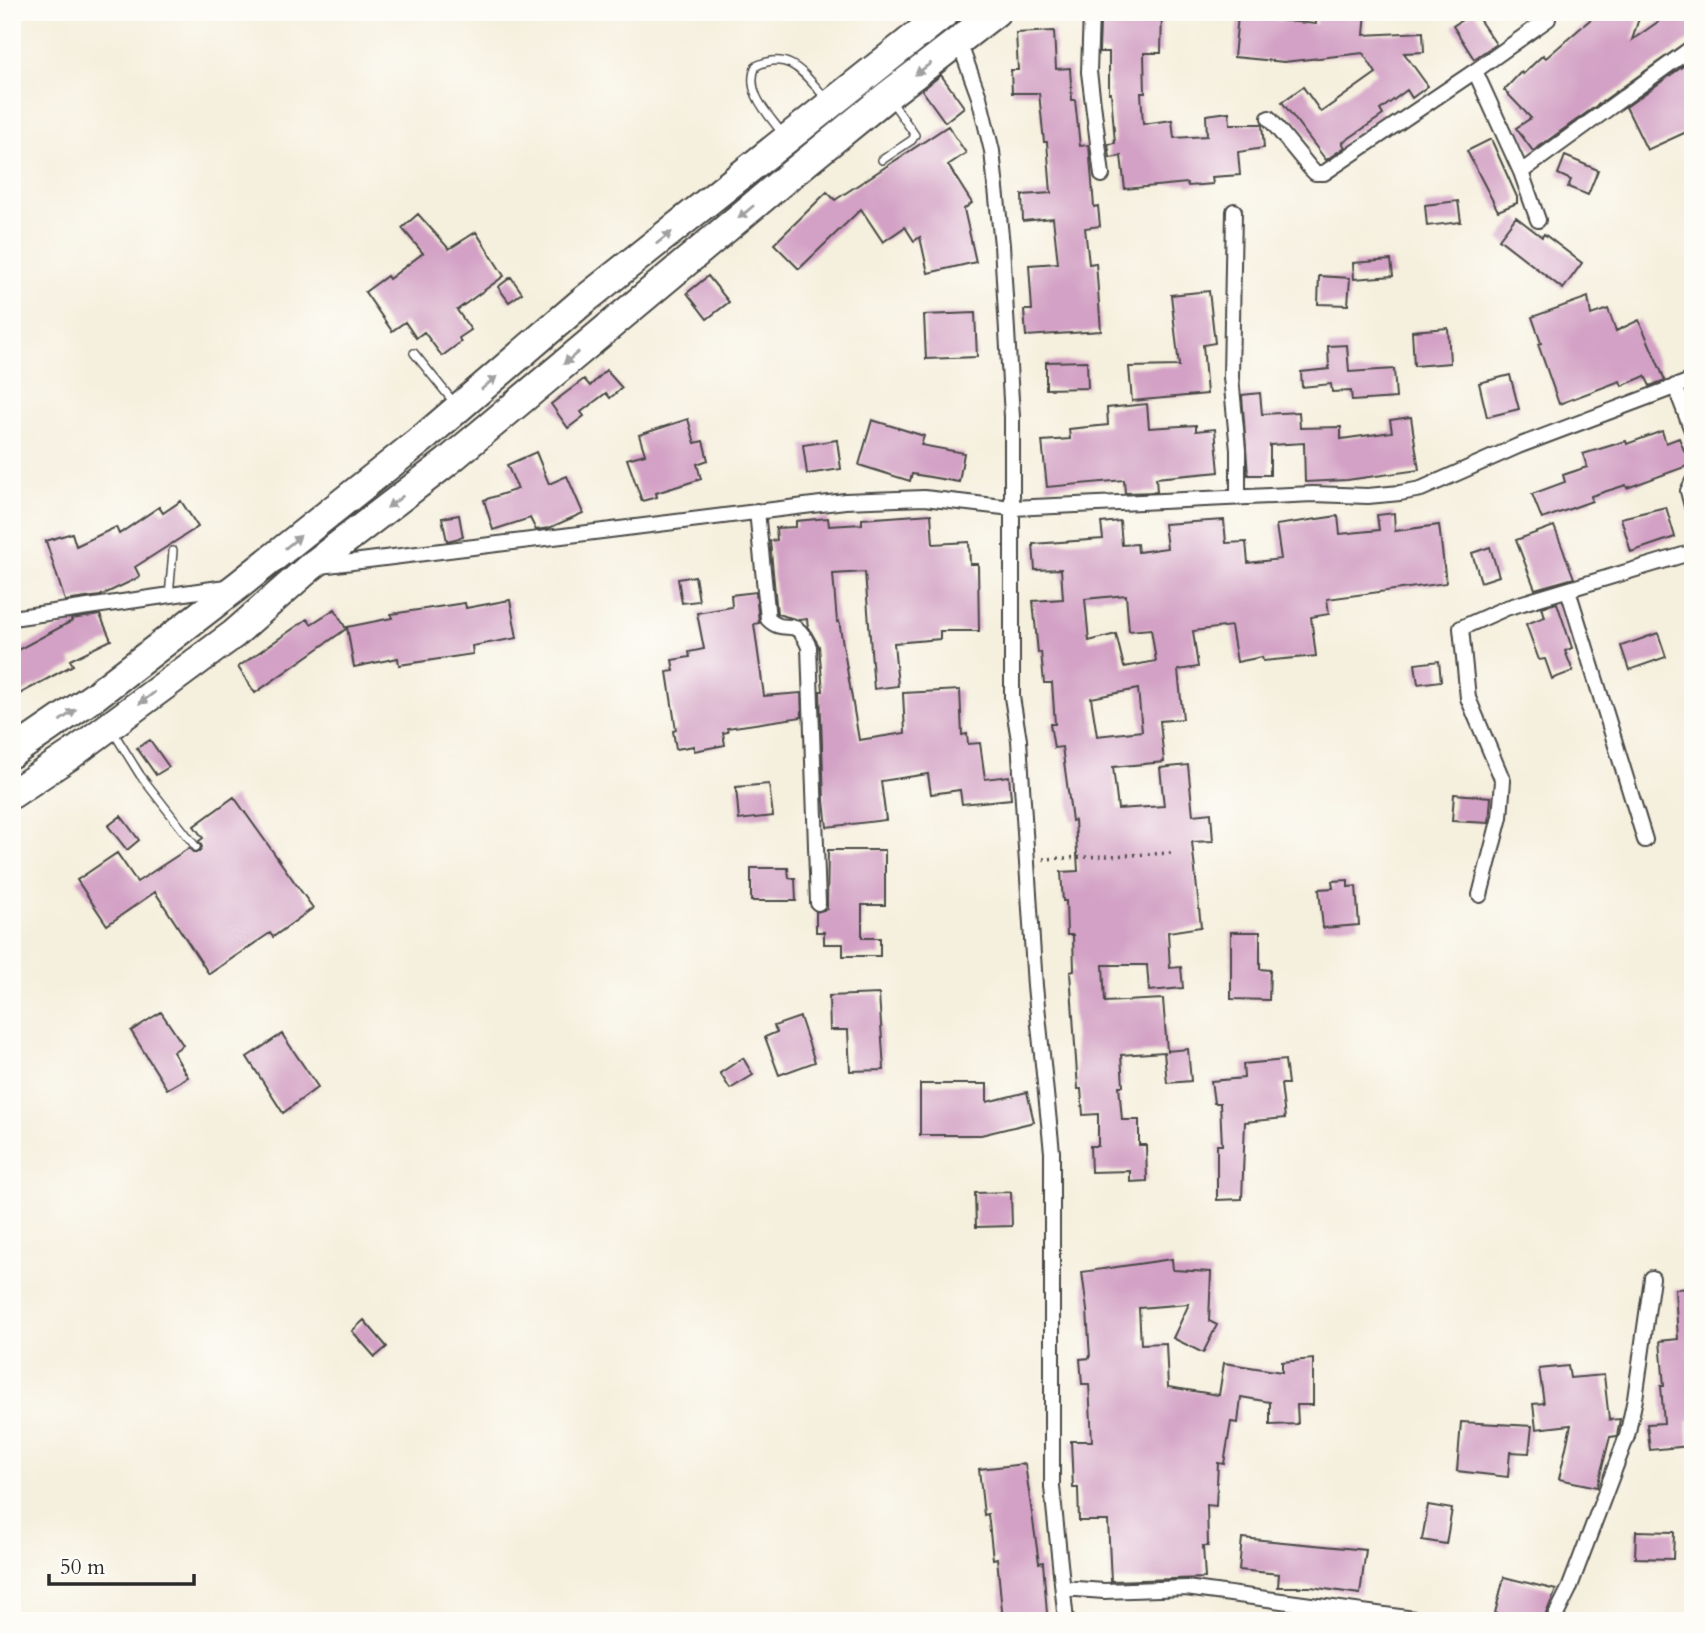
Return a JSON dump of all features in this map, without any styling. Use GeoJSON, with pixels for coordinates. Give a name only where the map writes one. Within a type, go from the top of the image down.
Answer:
{"type":"FeatureCollection","features":[{"type":"Feature","properties":{"kind":"highway"},"geometry":{"type":"LineString","coordinates":[[12,753],[95,696],[239,585],[458,408],[583,302],[946,12]]}},
{"type":"Feature","properties":{"kind":"highway"},"geometry":{"type":"LineString","coordinates":[[12,794],[110,726],[234,634],[309,568],[447,462],[887,96],[996,12]]}},
{"type":"Feature","properties":{"kind":"street"},"geometry":{"type":"LineString","coordinates":[[1091,12],[1089,72],[1102,175]]}},
{"type":"Feature","properties":{"kind":"street"},"geometry":{"type":"LineString","coordinates":[[1269,118],[1315,173],[1324,173],[1548,19]]}},
{"type":"Feature","properties":{"kind":"street"},"geometry":{"type":"LineString","coordinates":[[959,42],[979,97],[992,151],[1002,244],[1012,417],[1012,697],[1019,740],[1035,986],[1052,1152],[1052,1487],[1066,1621]]}},
{"type":"Feature","properties":{"kind":"street"},"geometry":{"type":"LineString","coordinates":[[1521,172],[1693,47]]}},
{"type":"Feature","properties":{"kind":"street"},"geometry":{"type":"LineString","coordinates":[[1475,71],[1521,172],[1538,220]]}},
{"type":"Feature","properties":{"kind":"street"},"geometry":{"type":"LineString","coordinates":[[1234,211],[1231,376],[1238,450],[1238,497]]}},
{"type":"Feature","properties":{"kind":"street"},"geometry":{"type":"LineString","coordinates":[[12,618],[239,585],[309,568],[880,498],[924,498],[1012,508],[1313,494],[1368,496],[1421,489],[1518,446],[1693,380]]}},
{"type":"Feature","properties":{"kind":"street"},"geometry":{"type":"LineString","coordinates":[[1675,386],[1693,433]]}},
{"type":"Feature","properties":{"kind":"street"},"geometry":{"type":"LineString","coordinates":[[1693,481],[1688,491],[1693,510]]}},
{"type":"Feature","properties":{"kind":"street"},"geometry":{"type":"LineString","coordinates":[[757,511],[768,618],[779,627],[793,626],[799,629],[809,647],[818,903]]}},
{"type":"Feature","properties":{"kind":"street"},"geometry":{"type":"LineString","coordinates":[[1480,895],[1500,817],[1503,781],[1468,698],[1461,628],[1506,608],[1693,552]]}},
{"type":"Feature","properties":{"kind":"street"},"geometry":{"type":"LineString","coordinates":[[1569,590],[1645,841]]}},
{"type":"Feature","properties":{"kind":"street"},"geometry":{"type":"LineString","coordinates":[[1553,1621],[1569,1589],[1627,1436],[1652,1278]]}},
{"type":"Feature","properties":{"kind":"street"},"geometry":{"type":"LineString","coordinates":[[1063,1588],[1104,1591],[1186,1588],[1429,1621]]}},
{"type":"Feature","properties":{"kind":"lane"},"geometry":{"type":"LineString","coordinates":[[786,139],[754,92],[751,80],[756,66],[779,59],[791,63],[832,104]]}},
{"type":"Feature","properties":{"kind":"lane"},"geometry":{"type":"LineString","coordinates":[[882,160],[912,140],[915,135],[887,96]]}},
{"type":"Feature","properties":{"kind":"lane"},"geometry":{"type":"LineString","coordinates":[[414,352],[458,408]]}},
{"type":"Feature","properties":{"kind":"lane"},"geometry":{"type":"LineString","coordinates":[[169,596],[173,551]]}},
{"type":"Feature","properties":{"kind":"lane"},"geometry":{"type":"LineString","coordinates":[[110,726],[140,775],[196,846]]}},
{"type":"Feature","properties":{"kind":"path"},"geometry":{"type":"LineString","coordinates":[[1027,859],[1171,853]]}},
{"type":"Feature","properties":{"kind":"building"},"geometry":{"type":"Polygon","coordinates":[[[1104,12],[1162,12],[1161,53],[1144,53],[1145,93],[1141,93],[1143,124],[1172,120],[1174,138],[1207,136],[1206,115],[1229,112],[1230,124],[1262,124],[1264,148],[1238,152],[1240,175],[1212,177],[1213,184],[1188,186],[1187,183],[1125,189],[1121,156],[1110,158],[1108,144],[1115,143],[1109,93],[1109,52],[1099,52],[1100,22],[1103,22],[1104,12]]]}},
{"type":"Feature","properties":{"kind":"building"},"geometry":{"type":"Polygon","coordinates":[[[1317,12],[1366,12],[1364,35],[1423,32],[1424,52],[1404,53],[1428,86],[1412,98],[1407,90],[1380,110],[1383,115],[1342,143],[1345,147],[1326,160],[1282,102],[1303,87],[1321,112],[1376,73],[1363,53],[1284,62],[1234,57],[1238,16],[1316,24],[1317,12]]]}},
{"type":"Feature","properties":{"kind":"building"},"geometry":{"type":"Polygon","coordinates":[[[1474,12],[1496,44],[1474,59],[1453,26],[1474,12]]]}},
{"type":"Feature","properties":{"kind":"building"},"geometry":{"type":"Polygon","coordinates":[[[1599,12],[1641,12],[1632,40],[1672,12],[1693,12],[1693,37],[1533,151],[1516,128],[1531,118],[1504,90],[1521,72],[1523,74],[1543,55],[1546,58],[1599,12]]]}},
{"type":"Feature","properties":{"kind":"building"},"geometry":{"type":"Polygon","coordinates":[[[1054,31],[1056,69],[1070,68],[1080,146],[1089,145],[1094,207],[1098,206],[1100,226],[1085,228],[1089,264],[1096,263],[1101,331],[1026,336],[1024,310],[1032,310],[1029,265],[1058,263],[1053,218],[1023,221],[1022,195],[1051,193],[1047,142],[1044,142],[1039,93],[1012,93],[1011,70],[1018,70],[1016,33],[1054,31]]]}},
{"type":"Feature","properties":{"kind":"building"},"geometry":{"type":"Polygon","coordinates":[[[1693,59],[1693,129],[1647,150],[1626,107],[1693,59]]]}},
{"type":"Feature","properties":{"kind":"building"},"geometry":{"type":"Polygon","coordinates":[[[941,75],[964,107],[945,122],[922,90],[941,75]]]}},
{"type":"Feature","properties":{"kind":"building"},"geometry":{"type":"Polygon","coordinates":[[[948,126],[966,153],[948,165],[972,203],[964,209],[976,262],[928,273],[920,237],[914,241],[905,227],[883,242],[861,209],[799,269],[774,244],[827,192],[835,200],[948,126]]]}},
{"type":"Feature","properties":{"kind":"building"},"geometry":{"type":"Polygon","coordinates":[[[1491,139],[1517,197],[1517,203],[1498,211],[1467,151],[1491,139]]]}},
{"type":"Feature","properties":{"kind":"building"},"geometry":{"type":"Polygon","coordinates":[[[1565,156],[1598,170],[1588,195],[1568,187],[1571,180],[1558,174],[1565,156]]]}},
{"type":"Feature","properties":{"kind":"building"},"geometry":{"type":"Polygon","coordinates":[[[1458,201],[1461,222],[1427,226],[1425,205],[1458,201]]]}},
{"type":"Feature","properties":{"kind":"building"},"geometry":{"type":"Polygon","coordinates":[[[418,214],[449,249],[476,232],[504,276],[457,310],[471,330],[459,338],[461,342],[442,356],[424,332],[416,338],[405,322],[392,331],[365,292],[387,276],[389,279],[423,253],[402,228],[418,214]]]}},
{"type":"Feature","properties":{"kind":"building"},"geometry":{"type":"Polygon","coordinates":[[[1516,217],[1582,263],[1563,289],[1499,239],[1516,217]]]}},
{"type":"Feature","properties":{"kind":"building"},"geometry":{"type":"Polygon","coordinates":[[[1391,260],[1393,276],[1354,279],[1353,263],[1391,260]]]}},
{"type":"Feature","properties":{"kind":"building"},"geometry":{"type":"Polygon","coordinates":[[[708,276],[729,302],[707,319],[687,293],[708,276]]]}},
{"type":"Feature","properties":{"kind":"building"},"geometry":{"type":"Polygon","coordinates":[[[1319,276],[1350,278],[1348,305],[1318,304],[1319,276]]]}},
{"type":"Feature","properties":{"kind":"building"},"geometry":{"type":"Polygon","coordinates":[[[511,277],[522,293],[509,302],[498,287],[511,277]]]}},
{"type":"Feature","properties":{"kind":"building"},"geometry":{"type":"Polygon","coordinates":[[[1209,291],[1215,343],[1203,345],[1207,394],[1132,401],[1129,367],[1179,366],[1171,295],[1209,291]]]}},
{"type":"Feature","properties":{"kind":"building"},"geometry":{"type":"Polygon","coordinates":[[[1588,297],[1591,315],[1608,309],[1616,331],[1639,320],[1665,380],[1650,386],[1645,376],[1622,386],[1620,381],[1559,404],[1538,344],[1541,343],[1532,317],[1588,297]]]}},
{"type":"Feature","properties":{"kind":"building"},"geometry":{"type":"Polygon","coordinates":[[[975,313],[977,357],[926,359],[924,315],[975,313]]]}},
{"type":"Feature","properties":{"kind":"building"},"geometry":{"type":"Polygon","coordinates":[[[1448,328],[1450,363],[1414,366],[1412,331],[1448,328]]]}},
{"type":"Feature","properties":{"kind":"building"},"geometry":{"type":"Polygon","coordinates":[[[1347,345],[1349,372],[1394,369],[1396,398],[1352,401],[1351,391],[1332,392],[1331,384],[1302,387],[1301,372],[1329,369],[1328,346],[1347,345]]]}},
{"type":"Feature","properties":{"kind":"building"},"geometry":{"type":"Polygon","coordinates":[[[1087,361],[1088,388],[1046,389],[1046,362],[1087,361]]]}},
{"type":"Feature","properties":{"kind":"building"},"geometry":{"type":"Polygon","coordinates":[[[606,370],[622,388],[610,398],[606,393],[581,412],[584,416],[568,428],[551,404],[584,379],[590,386],[606,370]]]}},
{"type":"Feature","properties":{"kind":"building"},"geometry":{"type":"Polygon","coordinates":[[[1510,375],[1519,409],[1487,417],[1479,383],[1510,375]]]}},
{"type":"Feature","properties":{"kind":"building"},"geometry":{"type":"Polygon","coordinates":[[[1260,393],[1262,414],[1299,412],[1300,428],[1341,427],[1341,439],[1392,432],[1390,420],[1411,417],[1419,470],[1347,480],[1305,482],[1304,443],[1270,445],[1270,475],[1248,475],[1242,395],[1260,393]]]}},
{"type":"Feature","properties":{"kind":"building"},"geometry":{"type":"Polygon","coordinates":[[[1147,404],[1149,428],[1196,425],[1196,431],[1215,429],[1219,472],[1156,478],[1157,492],[1125,493],[1124,480],[1047,487],[1042,441],[1070,439],[1069,429],[1108,425],[1107,408],[1147,404]]]}},
{"type":"Feature","properties":{"kind":"building"},"geometry":{"type":"Polygon","coordinates":[[[688,419],[695,443],[703,441],[708,460],[697,464],[701,479],[656,493],[657,497],[642,501],[627,459],[645,454],[639,435],[688,419]]]}},
{"type":"Feature","properties":{"kind":"building"},"geometry":{"type":"Polygon","coordinates":[[[872,420],[924,436],[921,445],[964,453],[959,482],[912,474],[910,481],[859,465],[872,420]]]}},
{"type":"Feature","properties":{"kind":"building"},"geometry":{"type":"Polygon","coordinates":[[[1662,431],[1666,443],[1679,438],[1690,465],[1627,488],[1626,485],[1591,496],[1592,501],[1542,519],[1532,494],[1565,482],[1563,475],[1587,467],[1583,454],[1626,441],[1627,444],[1662,431]]]}},
{"type":"Feature","properties":{"kind":"building"},"geometry":{"type":"Polygon","coordinates":[[[837,440],[841,469],[807,474],[803,445],[837,440]]]}},
{"type":"Feature","properties":{"kind":"building"},"geometry":{"type":"Polygon","coordinates":[[[536,452],[549,484],[567,476],[583,513],[549,528],[536,530],[530,518],[493,530],[484,500],[518,489],[507,465],[536,452]]]}},
{"type":"Feature","properties":{"kind":"building"},"geometry":{"type":"Polygon","coordinates":[[[181,501],[198,527],[135,567],[140,577],[100,596],[65,601],[46,541],[72,533],[76,546],[116,527],[119,534],[159,507],[163,513],[181,501]]]}},
{"type":"Feature","properties":{"kind":"building"},"geometry":{"type":"Polygon","coordinates":[[[1666,507],[1675,537],[1631,552],[1621,518],[1666,507]]]}},
{"type":"Feature","properties":{"kind":"building"},"geometry":{"type":"Polygon","coordinates":[[[1394,513],[1395,531],[1439,525],[1446,583],[1327,599],[1329,614],[1311,617],[1316,656],[1263,661],[1262,657],[1237,662],[1231,626],[1193,631],[1198,667],[1178,670],[1183,719],[1160,721],[1164,762],[1113,767],[1118,809],[1164,806],[1160,768],[1188,765],[1193,815],[1211,813],[1213,841],[1192,842],[1201,927],[1168,932],[1170,968],[1181,967],[1183,988],[1149,991],[1147,965],[1103,965],[1105,1002],[1163,999],[1167,1051],[1188,1049],[1191,1081],[1167,1083],[1164,1052],[1121,1055],[1123,1086],[1119,1086],[1122,1120],[1139,1120],[1139,1145],[1146,1145],[1147,1181],[1130,1182],[1130,1171],[1091,1172],[1090,1146],[1098,1146],[1098,1114],[1083,1115],[1081,1089],[1078,1089],[1070,972],[1074,971],[1073,935],[1067,935],[1066,901],[1063,901],[1061,872],[1078,871],[1075,820],[1072,821],[1062,747],[1054,748],[1050,724],[1055,724],[1052,683],[1044,683],[1033,601],[1063,599],[1061,569],[1035,570],[1033,544],[1103,539],[1101,523],[1120,521],[1122,545],[1137,544],[1138,552],[1167,548],[1164,524],[1224,520],[1226,543],[1246,542],[1248,563],[1281,559],[1276,525],[1338,516],[1340,534],[1379,530],[1377,515],[1394,513]],[[1126,595],[1085,599],[1089,641],[1116,634],[1124,667],[1156,661],[1151,629],[1129,631],[1126,595]],[[1138,689],[1091,698],[1097,736],[1142,731],[1138,689]]]}},
{"type":"Feature","properties":{"kind":"building"},"geometry":{"type":"Polygon","coordinates":[[[931,514],[933,544],[969,542],[970,564],[978,564],[979,631],[940,631],[940,639],[894,643],[898,686],[874,689],[865,572],[833,574],[837,622],[839,621],[859,740],[905,733],[903,693],[960,690],[962,735],[967,734],[968,744],[980,743],[985,779],[1009,776],[1011,799],[962,804],[960,790],[931,794],[928,774],[881,781],[886,820],[827,827],[819,646],[808,627],[807,619],[799,620],[777,614],[770,541],[777,540],[776,528],[796,527],[796,521],[828,518],[829,526],[862,524],[862,519],[931,514]]]}},
{"type":"Feature","properties":{"kind":"building"},"geometry":{"type":"Polygon","coordinates":[[[459,515],[463,537],[447,541],[442,518],[459,515]]]}},
{"type":"Feature","properties":{"kind":"building"},"geometry":{"type":"Polygon","coordinates":[[[1554,526],[1574,578],[1535,589],[1516,540],[1554,526]]]}},
{"type":"Feature","properties":{"kind":"building"},"geometry":{"type":"Polygon","coordinates":[[[1490,547],[1499,576],[1481,582],[1472,553],[1490,547]]]}},
{"type":"Feature","properties":{"kind":"building"},"geometry":{"type":"Polygon","coordinates":[[[695,576],[699,601],[682,603],[678,579],[695,576]]]}},
{"type":"Feature","properties":{"kind":"building"},"geometry":{"type":"Polygon","coordinates":[[[756,592],[759,623],[754,624],[764,696],[801,693],[802,717],[727,728],[728,732],[723,733],[725,745],[694,751],[694,746],[676,749],[673,731],[676,730],[667,672],[674,671],[672,660],[690,657],[689,652],[704,649],[697,613],[732,607],[731,595],[756,592]]]}},
{"type":"Feature","properties":{"kind":"building"},"geometry":{"type":"Polygon","coordinates":[[[510,600],[517,638],[472,646],[473,654],[399,665],[398,658],[354,667],[347,627],[392,618],[391,614],[465,603],[466,608],[510,600]]]}},
{"type":"Feature","properties":{"kind":"building"},"geometry":{"type":"Polygon","coordinates":[[[1557,603],[1572,648],[1565,651],[1573,671],[1552,679],[1545,659],[1539,660],[1526,624],[1545,617],[1542,607],[1557,603]]]}},
{"type":"Feature","properties":{"kind":"building"},"geometry":{"type":"Polygon","coordinates":[[[335,609],[346,629],[255,693],[238,667],[307,619],[311,624],[335,609]]]}},
{"type":"Feature","properties":{"kind":"building"},"geometry":{"type":"Polygon","coordinates":[[[100,615],[111,640],[70,660],[73,665],[12,698],[12,653],[72,621],[71,619],[100,615]]]}},
{"type":"Feature","properties":{"kind":"building"},"geometry":{"type":"Polygon","coordinates":[[[1658,633],[1666,657],[1629,670],[1621,646],[1658,633]]]}},
{"type":"Feature","properties":{"kind":"building"},"geometry":{"type":"Polygon","coordinates":[[[1439,661],[1441,681],[1418,684],[1415,664],[1439,661]]]}},
{"type":"Feature","properties":{"kind":"building"},"geometry":{"type":"Polygon","coordinates":[[[150,740],[169,767],[156,775],[137,748],[150,740]]]}},
{"type":"Feature","properties":{"kind":"building"},"geometry":{"type":"Polygon","coordinates":[[[769,784],[773,816],[739,820],[736,787],[769,784]]]}},
{"type":"Feature","properties":{"kind":"building"},"geometry":{"type":"Polygon","coordinates":[[[1454,794],[1491,797],[1489,823],[1452,821],[1454,794]]]}},
{"type":"Feature","properties":{"kind":"building"},"geometry":{"type":"Polygon","coordinates":[[[234,797],[313,908],[273,937],[270,933],[209,974],[155,892],[107,925],[77,880],[117,853],[137,882],[189,848],[193,852],[199,852],[202,847],[199,841],[203,838],[194,826],[234,797]]]}},
{"type":"Feature","properties":{"kind":"building"},"geometry":{"type":"Polygon","coordinates":[[[121,816],[139,840],[127,850],[108,826],[121,816]]]}},
{"type":"Feature","properties":{"kind":"building"},"geometry":{"type":"Polygon","coordinates":[[[828,850],[885,850],[885,905],[862,905],[862,938],[880,938],[880,956],[843,956],[843,944],[824,944],[824,932],[816,932],[816,912],[827,909],[828,850]]]}},
{"type":"Feature","properties":{"kind":"building"},"geometry":{"type":"Polygon","coordinates":[[[751,868],[788,868],[789,878],[795,878],[796,901],[751,901],[751,868]]]}},
{"type":"Feature","properties":{"kind":"building"},"geometry":{"type":"Polygon","coordinates":[[[1348,880],[1348,887],[1356,886],[1359,925],[1323,928],[1319,889],[1333,888],[1332,881],[1348,880]]]}},
{"type":"Feature","properties":{"kind":"building"},"geometry":{"type":"Polygon","coordinates":[[[1231,932],[1260,932],[1260,969],[1270,970],[1269,1000],[1231,999],[1231,932]]]}},
{"type":"Feature","properties":{"kind":"building"},"geometry":{"type":"Polygon","coordinates":[[[879,994],[884,1070],[850,1071],[848,1030],[830,1030],[829,996],[879,994]]]}},
{"type":"Feature","properties":{"kind":"building"},"geometry":{"type":"Polygon","coordinates":[[[161,1012],[183,1045],[173,1052],[188,1077],[167,1089],[131,1031],[161,1012]]]}},
{"type":"Feature","properties":{"kind":"building"},"geometry":{"type":"Polygon","coordinates":[[[800,1017],[815,1062],[779,1075],[765,1037],[777,1032],[774,1026],[800,1017]]]}},
{"type":"Feature","properties":{"kind":"building"},"geometry":{"type":"Polygon","coordinates":[[[282,1034],[318,1087],[283,1113],[247,1057],[282,1034]]]}},
{"type":"Feature","properties":{"kind":"building"},"geometry":{"type":"Polygon","coordinates":[[[743,1058],[753,1075],[730,1089],[720,1073],[743,1058]]]}},
{"type":"Feature","properties":{"kind":"building"},"geometry":{"type":"Polygon","coordinates":[[[1285,1060],[1288,1084],[1281,1084],[1285,1118],[1245,1122],[1242,1199],[1217,1200],[1217,1145],[1222,1145],[1220,1103],[1214,1103],[1211,1081],[1244,1078],[1243,1064],[1285,1060]]]}},
{"type":"Feature","properties":{"kind":"building"},"geometry":{"type":"Polygon","coordinates":[[[920,1084],[987,1084],[987,1102],[1027,1092],[1034,1122],[981,1135],[920,1135],[920,1084]]]}},
{"type":"Feature","properties":{"kind":"building"},"geometry":{"type":"Polygon","coordinates":[[[1011,1192],[1012,1226],[976,1227],[975,1193],[1011,1192]]]}},
{"type":"Feature","properties":{"kind":"building"},"geometry":{"type":"Polygon","coordinates":[[[1172,1259],[1173,1270],[1211,1272],[1209,1321],[1217,1325],[1203,1353],[1173,1338],[1189,1304],[1139,1308],[1141,1344],[1166,1343],[1168,1387],[1219,1395],[1224,1363],[1282,1372],[1282,1362],[1313,1359],[1313,1405],[1297,1405],[1298,1424],[1270,1425],[1270,1402],[1241,1397],[1238,1423],[1231,1422],[1224,1464],[1218,1463],[1216,1506],[1207,1505],[1208,1546],[1203,1546],[1205,1578],[1111,1581],[1108,1521],[1079,1521],[1078,1488],[1073,1488],[1071,1441],[1092,1441],[1089,1384],[1082,1384],[1080,1359],[1090,1358],[1082,1272],[1172,1259]]]}},
{"type":"Feature","properties":{"kind":"building"},"geometry":{"type":"Polygon","coordinates":[[[1693,1288],[1693,1421],[1687,1421],[1689,1446],[1650,1450],[1647,1424],[1664,1423],[1660,1341],[1678,1339],[1675,1289],[1693,1288]]]}},
{"type":"Feature","properties":{"kind":"building"},"geometry":{"type":"Polygon","coordinates":[[[364,1320],[387,1347],[375,1357],[352,1331],[364,1320]]]}},
{"type":"Feature","properties":{"kind":"building"},"geometry":{"type":"Polygon","coordinates":[[[1568,1366],[1570,1378],[1604,1375],[1609,1420],[1620,1419],[1617,1436],[1610,1437],[1597,1487],[1559,1479],[1571,1425],[1536,1429],[1533,1404],[1544,1403],[1539,1369],[1568,1366]]]}},
{"type":"Feature","properties":{"kind":"building"},"geometry":{"type":"Polygon","coordinates":[[[1461,1422],[1532,1426],[1529,1453],[1510,1452],[1508,1477],[1457,1471],[1461,1422]]]}},
{"type":"Feature","properties":{"kind":"building"},"geometry":{"type":"Polygon","coordinates":[[[1025,1464],[1039,1563],[1043,1562],[1047,1614],[1038,1615],[1039,1621],[1003,1621],[997,1558],[993,1559],[988,1514],[984,1515],[979,1469],[1025,1464]]]}},
{"type":"Feature","properties":{"kind":"building"},"geometry":{"type":"Polygon","coordinates":[[[1428,1505],[1452,1509],[1446,1544],[1422,1540],[1428,1505]]]}},
{"type":"Feature","properties":{"kind":"building"},"geometry":{"type":"Polygon","coordinates":[[[1636,1531],[1674,1532],[1673,1559],[1635,1558],[1636,1531]]]}},
{"type":"Feature","properties":{"kind":"building"},"geometry":{"type":"Polygon","coordinates":[[[1242,1538],[1366,1550],[1360,1594],[1311,1587],[1278,1587],[1279,1574],[1239,1570],[1242,1538]]]}},
{"type":"Feature","properties":{"kind":"building"},"geometry":{"type":"Polygon","coordinates":[[[1504,1577],[1556,1590],[1543,1621],[1524,1621],[1495,1613],[1504,1577]]]}}]}
